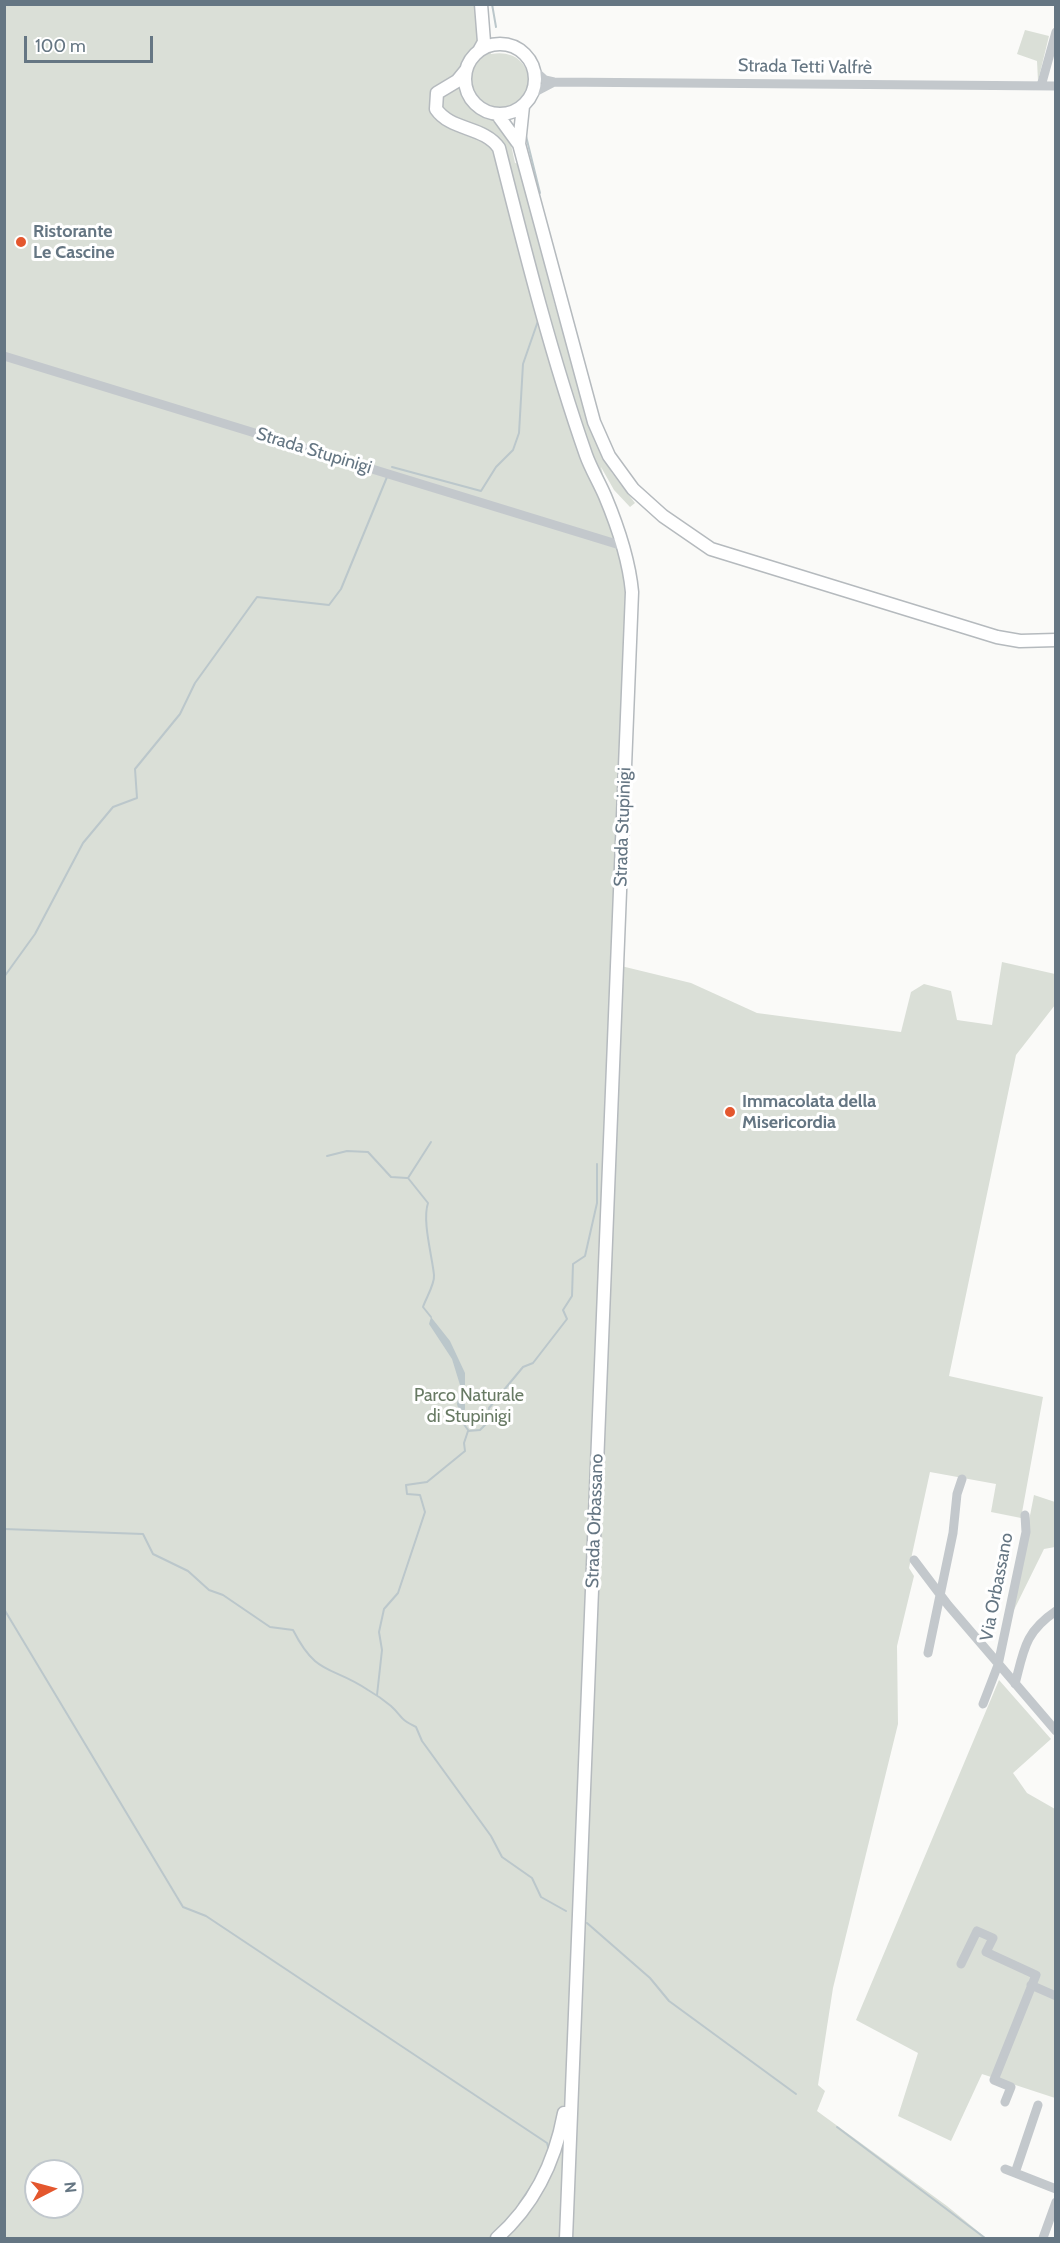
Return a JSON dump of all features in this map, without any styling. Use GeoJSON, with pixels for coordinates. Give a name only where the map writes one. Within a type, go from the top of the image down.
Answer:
{"type":"FeatureCollection","features":[{"type":"Feature","properties":{"kind":"main road"},"geometry":{"type":"LineString","coordinates":[[445,89],[466,70],[484,42],[484,18],[481,4]]}},
{"type":"Feature","properties":{"kind":"main road"},"geometry":{"type":"LineString","coordinates":[[484,18],[501,44]]}},
{"type":"Feature","properties":{"kind":"main road"},"geometry":{"type":"LineString","coordinates":[[479,51],[501,44],[522,51],[534,70],[533,93],[523,106],[516,111],[497,114]]}},
{"type":"Feature","properties":{"kind":"main road"},"geometry":{"type":"LineString","coordinates":[[466,70],[468,93],[475,104],[497,114],[519,144]]}},
{"type":"Feature","properties":{"kind":"main road"},"geometry":{"type":"LineString","coordinates":[[445,89],[459,88],[468,93]]}},
{"type":"Feature","properties":{"kind":"main road","name":"Strada Stupinigi"},"geometry":{"type":"LineString","coordinates":[[445,89],[437,93],[434,102],[441,117],[489,137],[499,148],[559,369],[587,457],[605,495],[630,568],[632,625],[617,966]]}},
{"type":"Feature","properties":{"kind":"main road"},"geometry":{"type":"LineString","coordinates":[[523,106],[519,144],[594,422],[609,456],[633,489],[663,516],[711,549],[997,637],[1020,641],[1056,640]]}},
{"type":"Feature","properties":{"kind":"main road","name":"Strada Orbassano"},"geometry":{"type":"LineString","coordinates":[[566,2238],[617,966]]}},
{"type":"Feature","properties":{"kind":"main road","name":"Strada Orbassano"},"geometry":{"type":"LineString","coordinates":[[497,2238],[525,2210],[544,2178],[560,2133],[571,2077]]}},
{"type":"Feature","properties":{"kind":"main road"},"geometry":{"type":"LineString","coordinates":[[560,2133],[569,2144]]}},
{"type":"Feature","properties":{"kind":"main road"},"geometry":{"type":"LineString","coordinates":[[525,2210],[544,2186],[553,2181],[561,2182],[568,2190]]}},
{"type":"Feature","properties":{"kind":"street"},"geometry":{"type":"LineString","coordinates":[[1041,86],[1056,32]]}},
{"type":"Feature","properties":{"kind":"street"},"geometry":{"type":"LineString","coordinates":[[534,70],[545,80],[554,82]]}},
{"type":"Feature","properties":{"kind":"street","name":"Strada Tetti Valfrè"},"geometry":{"type":"LineString","coordinates":[[533,93],[554,82],[1056,86]]}},
{"type":"Feature","properties":{"kind":"street","name":"Strada Stupinigi"},"geometry":{"type":"LineString","coordinates":[[4,356],[623,546]]}},
{"type":"Feature","properties":{"kind":"street"},"geometry":{"type":"LineString","coordinates":[[928,1653],[953,1533],[957,1494],[962,1479]]}},
{"type":"Feature","properties":{"kind":"street","name":"Via Orbassano"},"geometry":{"type":"LineString","coordinates":[[998,1665],[1026,1532],[1025,1515]]}},
{"type":"Feature","properties":{"kind":"street","name":"Via Orbassano"},"geometry":{"type":"LineString","coordinates":[[914,1560],[998,1665],[1056,1731]]}},
{"type":"Feature","properties":{"kind":"street"},"geometry":{"type":"LineString","coordinates":[[1015,1684],[1025,1645],[1037,1624],[1056,1611]]}},
{"type":"Feature","properties":{"kind":"street"},"geometry":{"type":"LineString","coordinates":[[983,1704],[998,1665]]}},
{"type":"Feature","properties":{"kind":"street"},"geometry":{"type":"LineString","coordinates":[[961,1964],[976,1931],[993,1938],[986,1952],[1036,1975],[994,2080],[1011,2087],[1005,2102]]}},
{"type":"Feature","properties":{"kind":"street"},"geometry":{"type":"LineString","coordinates":[[1032,1985],[1056,1996]]}},
{"type":"Feature","properties":{"kind":"street"},"geometry":{"type":"LineString","coordinates":[[1038,2105],[1010,2171],[1056,2189]]}},
{"type":"Feature","properties":{"kind":"street"},"geometry":{"type":"LineString","coordinates":[[1042,2238],[1056,2202]]}},
{"type":"Feature","properties":{"kind":"green space","name":"Parco Naturale di Stupinigi"},"geometry":{"type":"Polygon","coordinates":[[[5,5],[481,5],[491,54],[505,54],[516,58],[524,65],[528,75],[528,85],[524,95],[516,103],[503,108],[515,163],[519,164],[554,302],[595,440],[612,473],[635,503],[630,507],[614,490],[601,467],[629,572],[617,965],[691,983],[757,1013],[901,1032],[911,992],[924,984],[951,991],[957,1020],[992,1025],[1002,962],[1055,974],[1055,1005],[1016,1055],[949,1376],[1043,1397],[1021,1518],[991,1512],[996,1484],[930,1472],[909,1568],[914,1576],[897,1646],[898,1724],[833,1988],[818,2085],[825,2091],[817,2111],[947,2206],[986,2238],[5,2238],[5,5]]]}},
{"type":"Feature","properties":{"kind":"green space"},"geometry":{"type":"Polygon","coordinates":[[[1025,30],[1049,36],[1038,81],[1037,61],[1017,54],[1025,30]]]}},
{"type":"Feature","properties":{"kind":"green space"},"geometry":{"type":"Polygon","coordinates":[[[1034,1495],[1055,1502],[1055,1547],[1044,1549],[1010,1618],[1034,1495]]]}},
{"type":"Feature","properties":{"kind":"green space"},"geometry":{"type":"Polygon","coordinates":[[[999,1680],[1051,1739],[1013,1773],[1027,1793],[1055,1809],[1055,2098],[982,2074],[951,2141],[898,2116],[918,2053],[856,2020],[999,1680]]]}},
{"type":"Feature","properties":{"kind":"shaded area"},"geometry":{"type":"Polygon","coordinates":[[[431,1317],[450,1341],[465,1373],[465,1409],[461,1420],[457,1404],[460,1385],[452,1359],[429,1324],[431,1317]]]}},
{"type":"Feature","properties":{"kind":"waterway"},"geometry":{"type":"LineString","coordinates":[[492,4],[496,27]]}},
{"type":"Feature","properties":{"kind":"waterway"},"geometry":{"type":"LineString","coordinates":[[526,136],[540,193]]}},
{"type":"Feature","properties":{"kind":"waterway"},"geometry":{"type":"LineString","coordinates":[[392,467],[481,491],[496,467],[513,450],[519,433],[523,364],[539,318]]}},
{"type":"Feature","properties":{"kind":"waterway"},"geometry":{"type":"LineString","coordinates":[[4,977],[35,934],[83,843],[113,807],[137,798],[135,769],[180,714],[195,683],[257,597],[329,605],[341,589],[387,477]]}},
{"type":"Feature","properties":{"kind":"waterway"},"geometry":{"type":"LineString","coordinates":[[431,1142],[408,1178],[428,1203],[426,1219],[434,1279],[423,1307],[431,1317]]}},
{"type":"Feature","properties":{"kind":"waterway"},"geometry":{"type":"LineString","coordinates":[[327,1156],[347,1151],[368,1152],[391,1177],[407,1178]]}},
{"type":"Feature","properties":{"kind":"waterway"},"geometry":{"type":"LineString","coordinates":[[377,1695],[382,1650],[379,1632],[384,1609],[398,1593],[425,1512],[420,1495],[407,1494],[406,1485],[427,1482],[465,1451],[464,1443],[468,1431],[480,1430],[487,1423],[489,1408],[523,1367],[533,1363],[567,1319],[563,1310],[572,1296],[573,1264],[585,1256],[597,1203],[597,1164]]}},
{"type":"Feature","properties":{"kind":"waterway"},"geometry":{"type":"LineString","coordinates":[[461,1420],[468,1430]]}},
{"type":"Feature","properties":{"kind":"waterway"},"geometry":{"type":"LineString","coordinates":[[4,1529],[143,1534],[153,1554],[188,1571],[209,1590],[223,1595],[270,1627],[293,1630],[310,1656],[318,1663],[374,1693],[404,1720],[416,1727],[422,1741],[491,1836],[502,1857],[532,1878],[541,1897],[566,1911]]}},
{"type":"Feature","properties":{"kind":"waterway"},"geometry":{"type":"LineString","coordinates":[[4,1609],[183,1907],[206,1916],[547,2143],[549,2150]]}},
{"type":"Feature","properties":{"kind":"waterway"},"geometry":{"type":"LineString","coordinates":[[587,1923],[650,1978],[669,2001],[796,2094]]}},
{"type":"Feature","properties":{"kind":"waterway"},"geometry":{"type":"LineString","coordinates":[[837,2127],[985,2238]]}},
{"type":"Feature","properties":{"kind":"waterway"},"geometry":{"type":"LineString","coordinates":[[519,2204],[536,2179]]}},
{"type":"Feature","properties":{"kind":"place","name":"Ristorante Le Cascine"},"geometry":{"type":"Point","coordinates":[21,242]}},
{"type":"Feature","properties":{"kind":"place","name":"Immacolata della Misericordia"},"geometry":{"type":"Point","coordinates":[730,1112]}}]}
